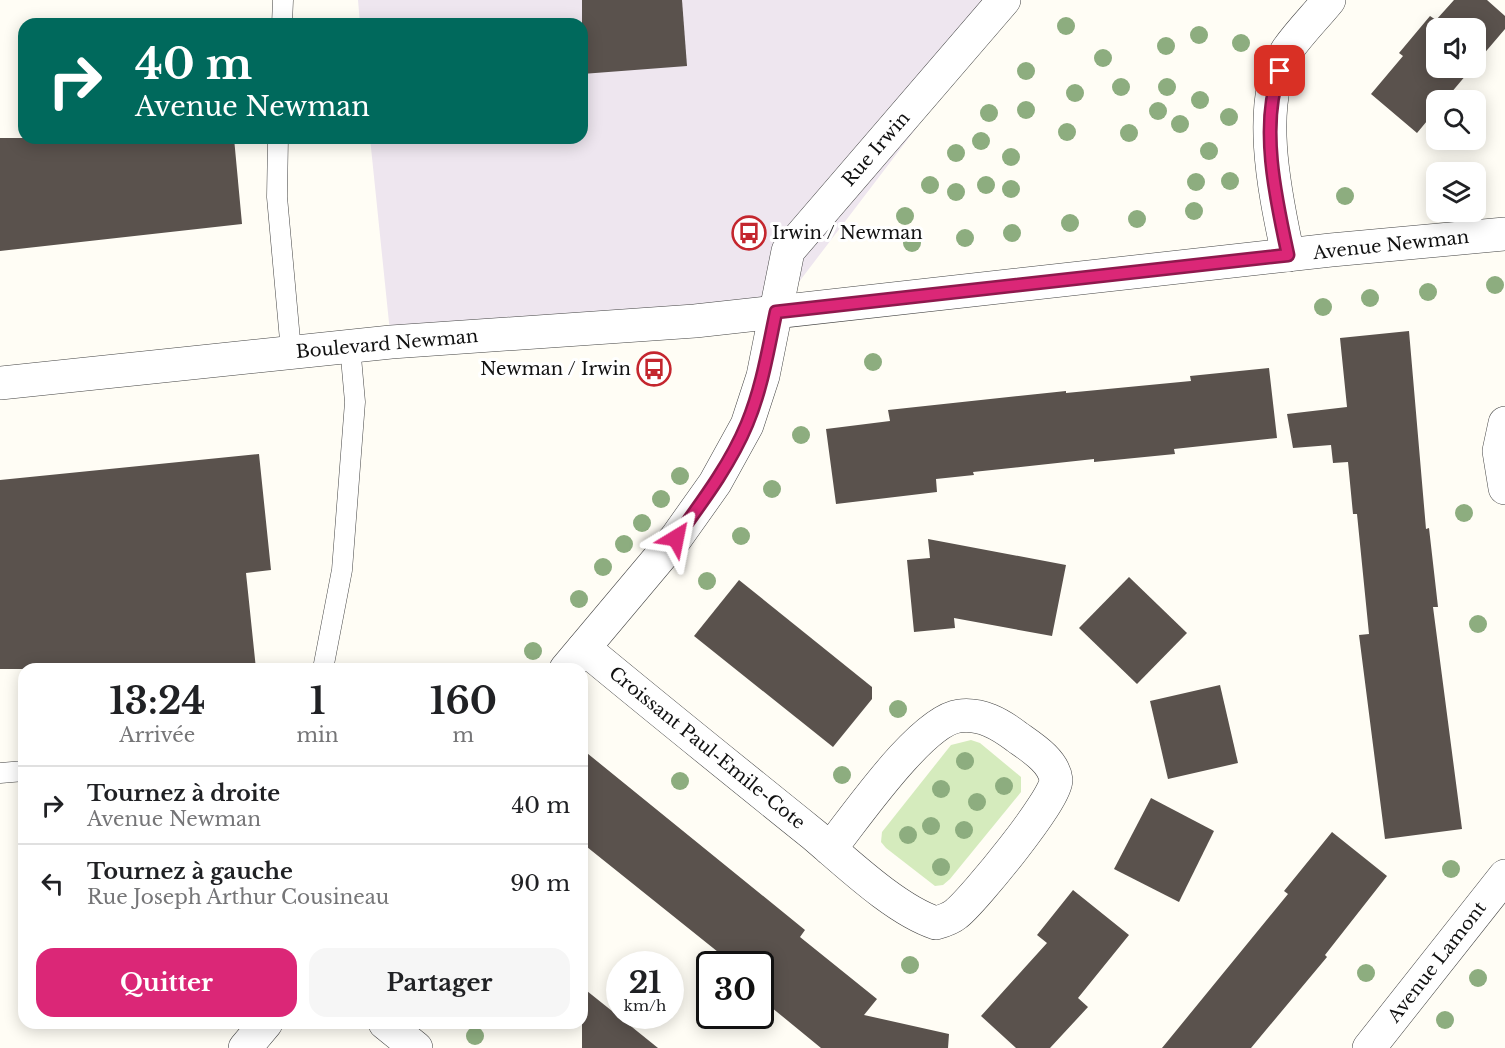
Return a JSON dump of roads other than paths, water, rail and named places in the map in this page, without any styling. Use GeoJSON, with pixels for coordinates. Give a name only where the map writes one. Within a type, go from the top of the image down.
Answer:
{"type":"FeatureCollection","features":[{"type":"Feature","properties":{"kind":"street","name":"Rue Irwin"},"geometry":{"type":"LineString","coordinates":[[575,658],[676,538],[715,483],[750,415],[764,376],[788,251],[1004,0]]}},
{"type":"Feature","properties":{"kind":"street"},"geometry":{"type":"LineString","coordinates":[[1288,255],[1276,197],[1271,131],[1272,91],[1287,50],[1329,0]]}},
{"type":"Feature","properties":{"kind":"street","name":"Avenue Newman"},"geometry":{"type":"LineString","coordinates":[[776,312],[1288,255],[1505,234]]}},
{"type":"Feature","properties":{"kind":"street","name":"Boulevard Newman"},"geometry":{"type":"LineString","coordinates":[[0,383],[291,351],[695,321],[776,312]]}},
{"type":"Feature","properties":{"kind":"street"},"geometry":{"type":"LineString","coordinates":[[1505,423],[1499,451],[1505,488]]}},
{"type":"Feature","properties":{"kind":"street","name":"Croissant Paul-Emile-Cote"},"geometry":{"type":"LineString","coordinates":[[588,668],[831,849],[912,914],[936,923],[947,920],[973,897],[1042,811],[1053,795],[1056,780],[1042,757],[1005,728],[982,717],[958,716],[939,723],[916,743],[831,849]]}},
{"type":"Feature","properties":{"kind":"street","name":"Avenue Lamont"},"geometry":{"type":"LineString","coordinates":[[1369,1048],[1505,876]]}},
{"type":"Feature","properties":{"kind":"street"},"geometry":{"type":"LineString","coordinates":[[244,1048],[261,1029]]}},
{"type":"Feature","properties":{"kind":"street"},"geometry":{"type":"LineString","coordinates":[[392,1029],[416,1048]]}},
{"type":"Feature","properties":{"kind":"lane"},"geometry":{"type":"LineString","coordinates":[[282,18],[283,0]]}},
{"type":"Feature","properties":{"kind":"lane"},"geometry":{"type":"LineString","coordinates":[[278,144],[277,197],[291,351]]}},
{"type":"Feature","properties":{"kind":"lane"},"geometry":{"type":"LineString","coordinates":[[324,663],[342,570],[355,402],[350,346]]}},
{"type":"Feature","properties":{"kind":"lane"},"geometry":{"type":"LineString","coordinates":[[0,773],[18,772]]}},
{"type":"Feature","properties":{"kind":"place","name":"Irwin / Newman"},"geometry":{"type":"Point","coordinates":[749,233]}},
{"type":"Feature","properties":{"kind":"place","name":"Newman / Irwin"},"geometry":{"type":"Point","coordinates":[654,369]}}]}
